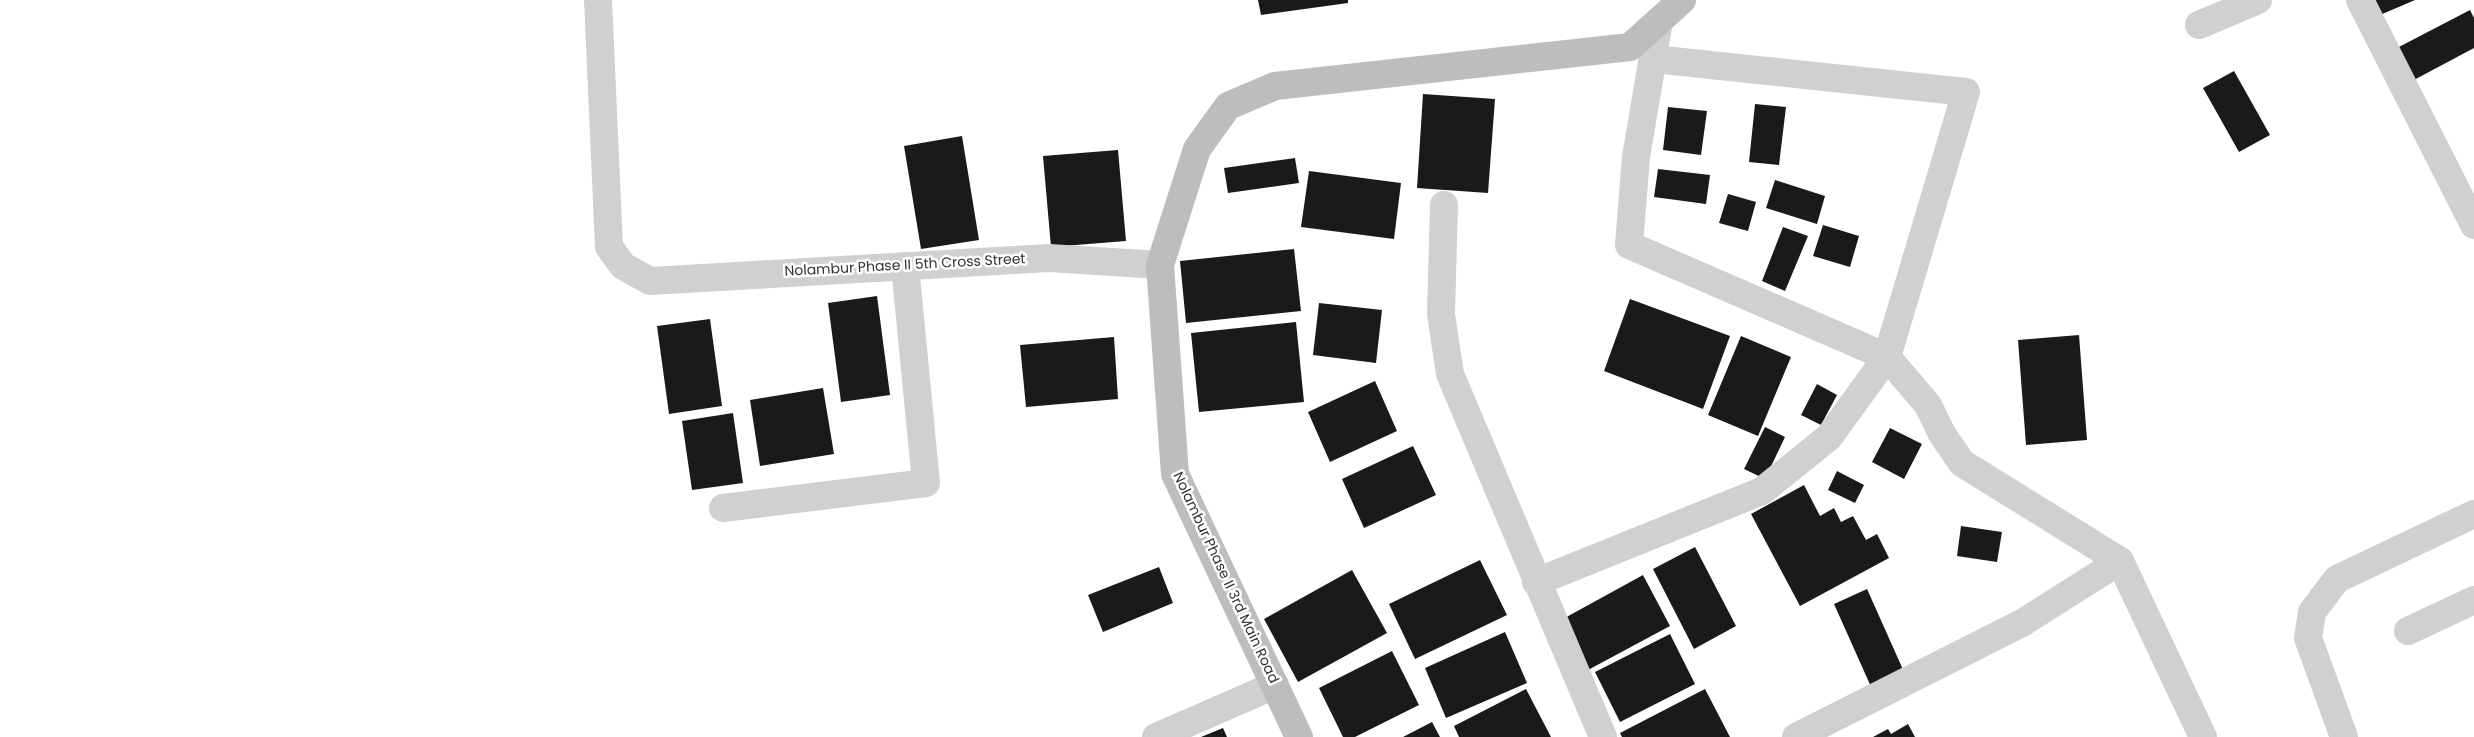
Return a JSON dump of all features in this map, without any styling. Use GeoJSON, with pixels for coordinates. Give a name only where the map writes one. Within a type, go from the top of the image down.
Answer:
{"type":"FeatureCollection","features":[{"type":"Feature","properties":{"kind":"street","name":"Nolambur Phase II 5th Cross Street"},"geometry":{"type":"LineString","coordinates":[[598,0],[610,247],[623,266],[650,281],[1049,258],[1160,265]]}},
{"type":"Feature","properties":{"kind":"street"},"geometry":{"type":"LineString","coordinates":[[1160,265],[1197,150],[1228,106],[1275,86],[1630,48],[1682,0]]}},
{"type":"Feature","properties":{"kind":"street"},"geometry":{"type":"LineString","coordinates":[[2199,25],[2258,0]]}},
{"type":"Feature","properties":{"kind":"street"},"geometry":{"type":"LineString","coordinates":[[2360,0],[2474,225]]}},
{"type":"Feature","properties":{"kind":"street"},"geometry":{"type":"LineString","coordinates":[[1659,21],[1636,156],[1629,245],[1887,357],[1928,405],[1942,434],[1962,463],[2120,561],[2204,737]]}},
{"type":"Feature","properties":{"kind":"street"},"geometry":{"type":"LineString","coordinates":[[1536,582],[1762,492],[1829,437],[1887,357],[1966,92],[1654,59]]}},
{"type":"Feature","properties":{"kind":"street"},"geometry":{"type":"LineString","coordinates":[[1444,205],[1441,314],[1450,374],[1536,582],[1603,737]]}},
{"type":"Feature","properties":{"kind":"street","name":"Nolambur Phase II 3rd Main Road"},"geometry":{"type":"LineString","coordinates":[[1160,265],[1174,474],[1299,737]]}},
{"type":"Feature","properties":{"kind":"street"},"geometry":{"type":"LineString","coordinates":[[723,508],[926,483],[905,266]]}},
{"type":"Feature","properties":{"kind":"street"},"geometry":{"type":"LineString","coordinates":[[2344,737],[2308,638],[2312,612],[2337,579],[2474,514]]}},
{"type":"Feature","properties":{"kind":"street"},"geometry":{"type":"LineString","coordinates":[[1796,737],[2022,623],[2120,561]]}},
{"type":"Feature","properties":{"kind":"street"},"geometry":{"type":"LineString","coordinates":[[2408,631],[2474,600]]}},
{"type":"Feature","properties":{"kind":"street"},"geometry":{"type":"LineString","coordinates":[[1156,737],[1275,685]]}},
{"type":"Feature","properties":{"kind":"building"},"geometry":{"type":"Polygon","coordinates":[[[1258,0],[1348,0],[1348,3],[1261,15],[1258,0]]]}},
{"type":"Feature","properties":{"kind":"building"},"geometry":{"type":"Polygon","coordinates":[[[2373,0],[2415,0],[2380,15],[2373,0]]]}},
{"type":"Feature","properties":{"kind":"building"},"geometry":{"type":"Polygon","coordinates":[[[2470,10],[2474,18],[2474,48],[2412,81],[2395,49],[2470,10]]]}},
{"type":"Feature","properties":{"kind":"building"},"geometry":{"type":"Polygon","coordinates":[[[2234,71],[2270,135],[2239,152],[2203,88],[2234,71]]]}},
{"type":"Feature","properties":{"kind":"building"},"geometry":{"type":"Polygon","coordinates":[[[1423,94],[1495,99],[1488,193],[1417,188],[1423,94]]]}},
{"type":"Feature","properties":{"kind":"building"},"geometry":{"type":"Polygon","coordinates":[[[1755,104],[1786,107],[1779,165],[1749,162],[1755,104]]]}},
{"type":"Feature","properties":{"kind":"building"},"geometry":{"type":"Polygon","coordinates":[[[1668,107],[1707,111],[1701,155],[1663,150],[1668,107]]]}},
{"type":"Feature","properties":{"kind":"building"},"geometry":{"type":"Polygon","coordinates":[[[962,136],[979,240],[921,249],[904,146],[962,136]]]}},
{"type":"Feature","properties":{"kind":"building"},"geometry":{"type":"Polygon","coordinates":[[[1118,150],[1126,241],[1051,247],[1043,156],[1118,150]]]}},
{"type":"Feature","properties":{"kind":"building"},"geometry":{"type":"Polygon","coordinates":[[[1295,158],[1299,183],[1228,193],[1224,168],[1295,158]]]}},
{"type":"Feature","properties":{"kind":"building"},"geometry":{"type":"Polygon","coordinates":[[[1658,169],[1710,175],[1706,204],[1654,197],[1658,169]]]}},
{"type":"Feature","properties":{"kind":"building"},"geometry":{"type":"Polygon","coordinates":[[[1309,171],[1401,183],[1394,239],[1301,227],[1309,171]]]}},
{"type":"Feature","properties":{"kind":"building"},"geometry":{"type":"Polygon","coordinates":[[[1775,180],[1825,196],[1817,224],[1766,208],[1775,180]]]}},
{"type":"Feature","properties":{"kind":"building"},"geometry":{"type":"Polygon","coordinates":[[[1728,194],[1756,202],[1748,231],[1719,223],[1728,194]]]}},
{"type":"Feature","properties":{"kind":"building"},"geometry":{"type":"Polygon","coordinates":[[[1823,225],[1859,236],[1850,267],[1813,256],[1823,225]]]}},
{"type":"Feature","properties":{"kind":"building"},"geometry":{"type":"Polygon","coordinates":[[[1783,227],[1808,236],[1785,291],[1762,281],[1783,227]]]}},
{"type":"Feature","properties":{"kind":"building"},"geometry":{"type":"Polygon","coordinates":[[[1294,249],[1301,311],[1186,323],[1180,261],[1294,249]]]}},
{"type":"Feature","properties":{"kind":"building"},"geometry":{"type":"Polygon","coordinates":[[[877,296],[890,395],[841,402],[828,303],[877,296]]]}},
{"type":"Feature","properties":{"kind":"building"},"geometry":{"type":"Polygon","coordinates":[[[1630,299],[1730,336],[1703,409],[1604,371],[1630,299]]]}},
{"type":"Feature","properties":{"kind":"building"},"geometry":{"type":"Polygon","coordinates":[[[1319,303],[1382,310],[1376,363],[1313,355],[1319,303]]]}},
{"type":"Feature","properties":{"kind":"building"},"geometry":{"type":"Polygon","coordinates":[[[710,319],[722,406],[669,414],[657,326],[710,319]]]}},
{"type":"Feature","properties":{"kind":"building"},"geometry":{"type":"Polygon","coordinates":[[[1296,322],[1304,402],[1199,412],[1191,333],[1296,322]]]}},
{"type":"Feature","properties":{"kind":"building"},"geometry":{"type":"Polygon","coordinates":[[[2079,335],[2087,440],[2026,445],[2018,340],[2079,335]]]}},
{"type":"Feature","properties":{"kind":"building"},"geometry":{"type":"Polygon","coordinates":[[[1741,336],[1791,357],[1758,436],[1708,415],[1741,336]]]}},
{"type":"Feature","properties":{"kind":"building"},"geometry":{"type":"Polygon","coordinates":[[[1114,337],[1118,399],[1026,407],[1020,345],[1114,337]]]}},
{"type":"Feature","properties":{"kind":"building"},"geometry":{"type":"Polygon","coordinates":[[[1375,381],[1397,431],[1330,462],[1308,412],[1375,381]]]}},
{"type":"Feature","properties":{"kind":"building"},"geometry":{"type":"Polygon","coordinates":[[[1817,384],[1837,395],[1821,425],[1801,415],[1817,384]]]}},
{"type":"Feature","properties":{"kind":"building"},"geometry":{"type":"Polygon","coordinates":[[[823,388],[834,454],[760,466],[750,400],[823,388]]]}},
{"type":"Feature","properties":{"kind":"building"},"geometry":{"type":"Polygon","coordinates":[[[733,413],[743,483],[692,490],[682,421],[733,413]]]}},
{"type":"Feature","properties":{"kind":"building"},"geometry":{"type":"Polygon","coordinates":[[[1765,427],[1785,437],[1765,479],[1744,469],[1765,427]]]}},
{"type":"Feature","properties":{"kind":"building"},"geometry":{"type":"Polygon","coordinates":[[[1890,428],[1922,444],[1904,479],[1872,462],[1890,428]]]}},
{"type":"Feature","properties":{"kind":"building"},"geometry":{"type":"Polygon","coordinates":[[[1413,446],[1436,495],[1364,528],[1342,479],[1413,446]]]}},
{"type":"Feature","properties":{"kind":"building"},"geometry":{"type":"Polygon","coordinates":[[[1837,471],[1864,485],[1855,503],[1828,490],[1837,471]]]}},
{"type":"Feature","properties":{"kind":"building"},"geometry":{"type":"Polygon","coordinates":[[[1804,485],[1820,516],[1834,508],[1841,522],[1853,516],[1866,540],[1877,534],[1889,558],[1800,606],[1751,514],[1804,485]]]}},
{"type":"Feature","properties":{"kind":"building"},"geometry":{"type":"Polygon","coordinates":[[[1961,526],[2002,532],[1997,562],[1957,556],[1961,526]]]}},
{"type":"Feature","properties":{"kind":"building"},"geometry":{"type":"Polygon","coordinates":[[[1695,547],[1736,626],[1694,649],[1653,569],[1695,547]]]}},
{"type":"Feature","properties":{"kind":"building"},"geometry":{"type":"Polygon","coordinates":[[[1480,560],[1507,615],[1415,659],[1389,604],[1480,560]]]}},
{"type":"Feature","properties":{"kind":"building"},"geometry":{"type":"Polygon","coordinates":[[[1159,567],[1173,603],[1103,632],[1088,595],[1159,567]]]}},
{"type":"Feature","properties":{"kind":"building"},"geometry":{"type":"Polygon","coordinates":[[[1352,570],[1387,633],[1298,682],[1264,619],[1352,570]]]}},
{"type":"Feature","properties":{"kind":"building"},"geometry":{"type":"Polygon","coordinates":[[[1643,575],[1670,626],[1588,670],[1561,620],[1643,575]]]}},
{"type":"Feature","properties":{"kind":"building"},"geometry":{"type":"Polygon","coordinates":[[[1867,589],[1905,674],[1872,689],[1834,604],[1867,589]]]}},
{"type":"Feature","properties":{"kind":"building"},"geometry":{"type":"Polygon","coordinates":[[[1505,632],[1527,683],[1446,718],[1425,668],[1505,632]]]}},
{"type":"Feature","properties":{"kind":"building"},"geometry":{"type":"Polygon","coordinates":[[[1670,634],[1695,684],[1620,722],[1595,672],[1670,634]]]}},
{"type":"Feature","properties":{"kind":"building"},"geometry":{"type":"Polygon","coordinates":[[[1392,651],[1419,705],[1355,737],[1343,737],[1319,688],[1392,651]]]}},
{"type":"Feature","properties":{"kind":"building"},"geometry":{"type":"Polygon","coordinates":[[[1526,689],[1551,737],[1459,737],[1454,726],[1526,689]]]}},
{"type":"Feature","properties":{"kind":"building"},"geometry":{"type":"Polygon","coordinates":[[[1705,689],[1730,737],[1622,737],[1620,733],[1705,689]]]}},
{"type":"Feature","properties":{"kind":"building"},"geometry":{"type":"Polygon","coordinates":[[[1432,722],[1440,737],[1403,737],[1432,722]]]}},
{"type":"Feature","properties":{"kind":"building"},"geometry":{"type":"Polygon","coordinates":[[[1908,724],[1915,737],[1873,737],[1888,729],[1891,734],[1908,724]]]}},
{"type":"Feature","properties":{"kind":"building"},"geometry":{"type":"Polygon","coordinates":[[[1223,728],[1227,737],[1201,737],[1223,728]]]}}]}
